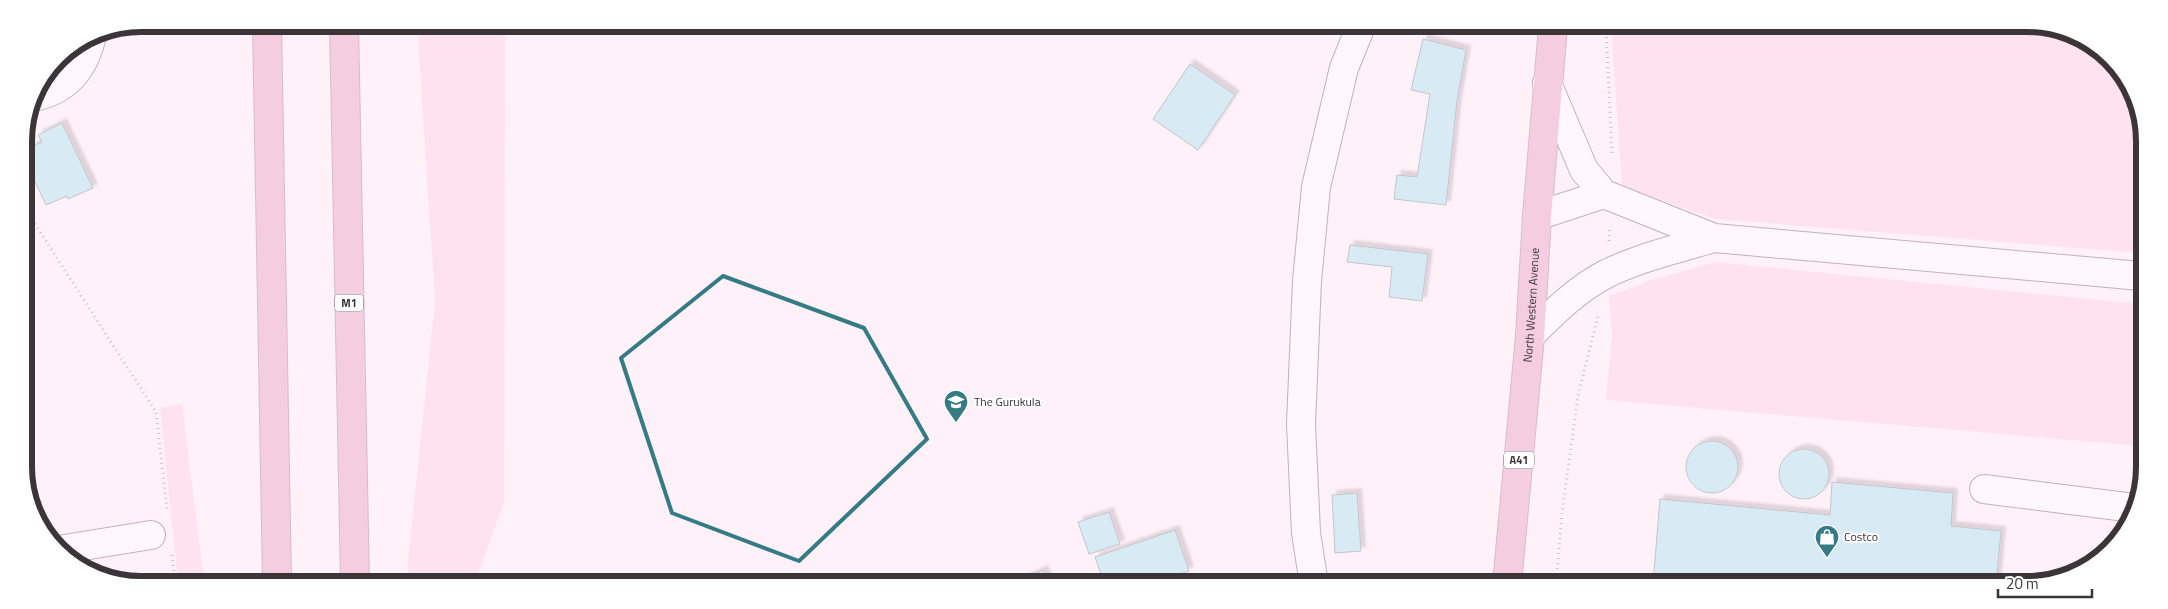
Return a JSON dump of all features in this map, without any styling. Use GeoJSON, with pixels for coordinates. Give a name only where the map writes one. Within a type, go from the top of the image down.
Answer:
{"type":"FeatureCollection","features":[{"type":"Feature","properties":{"kind":"highway"},"geometry":{"type":"LineString","coordinates":[[267,32],[277,576]]}},
{"type":"Feature","properties":{"kind":"highway","name":"M1"},"geometry":{"type":"LineString","coordinates":[[344,32],[355,576]]}},
{"type":"Feature","properties":{"kind":"highway","name":"North Western Avenue"},"geometry":{"type":"LineString","coordinates":[[1508,576],[1530,336],[1537,216],[1552,32]]}},
{"type":"Feature","properties":{"kind":"street"},"geometry":{"type":"LineString","coordinates":[[1313,576],[1306,533],[1301,424],[1307,281],[1316,187],[1344,68],[1359,32]]}},
{"type":"Feature","properties":{"kind":"street"},"geometry":{"type":"LineString","coordinates":[[44,94],[60,88],[74,74],[84,61],[89,46]]}},
{"type":"Feature","properties":{"kind":"street"},"geometry":{"type":"LineString","coordinates":[[1547,83],[1584,170],[1608,207]]}},
{"type":"Feature","properties":{"kind":"street"},"geometry":{"type":"LineString","coordinates":[[1537,216],[1608,207],[1714,238],[2136,276]]}},
{"type":"Feature","properties":{"kind":"street"},"geometry":{"type":"LineString","coordinates":[[1530,336],[1573,295],[1607,274],[1638,260],[1714,238]]}},
{"type":"Feature","properties":{"kind":"street"},"geometry":{"type":"LineString","coordinates":[[1984,489],[2128,507]]}},
{"type":"Feature","properties":{"kind":"street"},"geometry":{"type":"LineString","coordinates":[[67,548],[159,525]]}},
{"type":"Feature","properties":{"kind":"path"},"geometry":{"type":"LineString","coordinates":[[1606,32],[1612,161]]}},
{"type":"Feature","properties":{"kind":"path"},"geometry":{"type":"LineString","coordinates":[[1608,207],[1609,244]]}},
{"type":"Feature","properties":{"kind":"path"},"geometry":{"type":"LineString","coordinates":[[33,221],[156,412],[159,525]]}},
{"type":"Feature","properties":{"kind":"path"},"geometry":{"type":"LineString","coordinates":[[1557,576],[1562,513],[1578,396],[1599,314]]}},
{"type":"Feature","properties":{"kind":"path"},"geometry":{"type":"LineString","coordinates":[[172,553],[174,576]]}},
{"type":"Feature","properties":{"kind":"highlighted area"},"geometry":{"type":"Polygon","coordinates":[[[723,276],[864,328],[927,439],[799,561],[672,513],[621,358],[723,276]]]}},
{"type":"Feature","properties":{"kind":"shaded area"},"geometry":{"type":"Polygon","coordinates":[[[418,32],[505,32],[504,502],[477,576],[408,576],[435,301],[418,32]]]}},
{"type":"Feature","properties":{"kind":"shaded area"},"geometry":{"type":"Polygon","coordinates":[[[1611,32],[2041,33],[2062,38],[2098,59],[2113,75],[2130,106],[2136,141],[2136,253],[1716,219],[1622,187],[1611,32]]]}},
{"type":"Feature","properties":{"kind":"shaded area"},"geometry":{"type":"Polygon","coordinates":[[[1715,262],[2136,304],[2136,446],[1606,400],[1612,336],[1609,296],[1649,281],[1715,262]]]}},
{"type":"Feature","properties":{"kind":"shaded area"},"geometry":{"type":"Polygon","coordinates":[[[182,404],[203,576],[177,576],[160,408],[182,404]]]}},
{"type":"Feature","properties":{"kind":"building"},"geometry":{"type":"Polygon","coordinates":[[[1423,39],[1466,50],[1457,101],[1446,205],[1394,199],[1397,175],[1417,177],[1430,94],[1411,90],[1423,39]]]}},
{"type":"Feature","properties":{"kind":"building"},"geometry":{"type":"Polygon","coordinates":[[[1190,64],[1235,95],[1198,150],[1153,119],[1190,64]]]}},
{"type":"Feature","properties":{"kind":"building"},"geometry":{"type":"Polygon","coordinates":[[[62,123],[93,188],[68,199],[67,196],[46,205],[33,178],[33,147],[42,142],[38,135],[62,123]]]}},
{"type":"Feature","properties":{"kind":"building"},"geometry":{"type":"Polygon","coordinates":[[[1350,245],[1428,254],[1422,301],[1389,297],[1392,267],[1347,262],[1350,245]]]}},
{"type":"Feature","properties":{"kind":"building"},"geometry":{"type":"Polygon","coordinates":[[[1712,441],[1722,443],[1730,449],[1736,457],[1738,467],[1736,477],[1730,485],[1722,491],[1712,493],[1702,491],[1694,485],[1688,477],[1686,467],[1688,457],[1694,449],[1702,443],[1712,441]]]}},
{"type":"Feature","properties":{"kind":"building"},"geometry":{"type":"Polygon","coordinates":[[[1804,449],[1822,456],[1829,474],[1822,492],[1804,499],[1786,492],[1779,474],[1786,456],[1804,449]]]}},
{"type":"Feature","properties":{"kind":"building","name":"Costco"},"geometry":{"type":"Polygon","coordinates":[[[1832,482],[1953,493],[1951,526],[2001,531],[1997,576],[1654,576],[1660,499],[1830,515],[1832,482]]]}},
{"type":"Feature","properties":{"kind":"building"},"geometry":{"type":"Polygon","coordinates":[[[1357,493],[1361,551],[1335,553],[1332,495],[1357,493]]]}},
{"type":"Feature","properties":{"kind":"building"},"geometry":{"type":"Polygon","coordinates":[[[1109,512],[1120,544],[1089,554],[1078,522],[1109,512]]]}},
{"type":"Feature","properties":{"kind":"building"},"geometry":{"type":"Polygon","coordinates":[[[1175,530],[1189,571],[1174,576],[1102,576],[1095,557],[1175,530]]]}},
{"type":"Feature","properties":{"kind":"building"},"geometry":{"type":"Polygon","coordinates":[[[1043,570],[1046,576],[1030,576],[1043,570]]]}},
{"type":"Feature","properties":{"kind":"place","name":"The Gurukula"},"geometry":{"type":"Point","coordinates":[956,423]}},
{"type":"Feature","properties":{"kind":"place","name":"Costco"},"geometry":{"type":"Point","coordinates":[1827,558]}}]}
